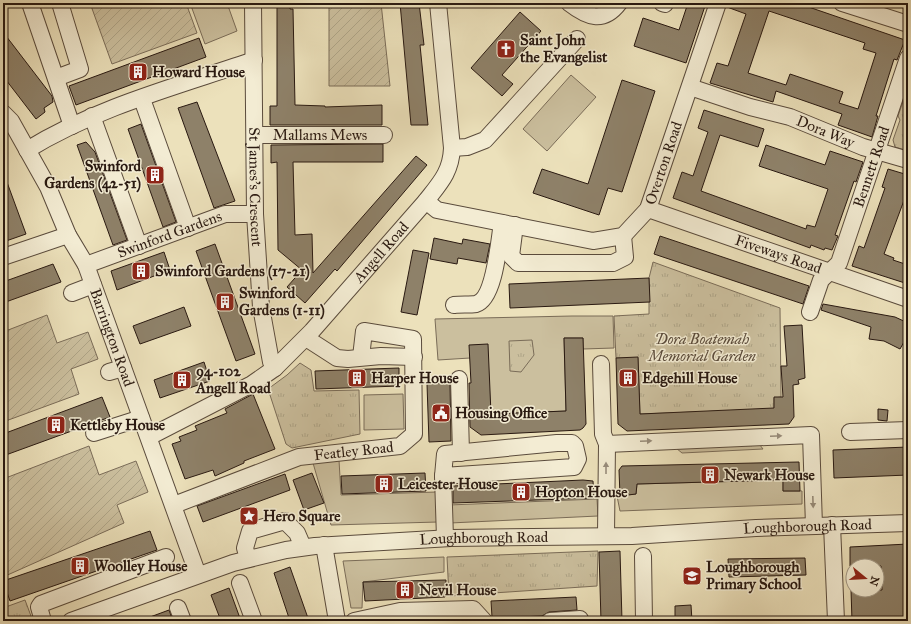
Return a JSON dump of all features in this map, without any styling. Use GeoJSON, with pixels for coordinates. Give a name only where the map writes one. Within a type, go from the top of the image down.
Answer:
{"type":"FeatureCollection","features":[{"type":"Feature","properties":{"kind":"street"},"geometry":{"type":"LineString","coordinates":[[30,3],[72,126]]}},
{"type":"Feature","properties":{"kind":"street"},"geometry":{"type":"LineString","coordinates":[[56,78],[80,68],[60,3]]}},
{"type":"Feature","properties":{"kind":"street","name":"St James's Crescent"},"geometry":{"type":"LineString","coordinates":[[252,3],[255,214],[261,307],[271,362],[275,368]]}},
{"type":"Feature","properties":{"kind":"street","name":"Angell Road"},"geometry":{"type":"LineString","coordinates":[[148,437],[252,384],[275,368],[306,338],[426,202],[448,170],[452,148],[438,3]]}},
{"type":"Feature","properties":{"kind":"street"},"geometry":{"type":"LineString","coordinates":[[569,3],[579,10],[596,17],[606,15],[619,3]]}},
{"type":"Feature","properties":{"kind":"street","name":"Overton Road"},"geometry":{"type":"LineString","coordinates":[[623,236],[648,209],[718,3]]}},
{"type":"Feature","properties":{"kind":"street"},"geometry":{"type":"LineString","coordinates":[[842,3],[908,24]]}},
{"type":"Feature","properties":{"kind":"street"},"geometry":{"type":"LineString","coordinates":[[452,148],[467,148],[485,140],[577,39]]}},
{"type":"Feature","properties":{"kind":"street","name":"Bennett Road"},"geometry":{"type":"LineString","coordinates":[[810,312],[821,280],[839,263],[878,151],[908,58]]}},
{"type":"Feature","properties":{"kind":"street"},"geometry":{"type":"LineString","coordinates":[[28,150],[92,116],[254,60]]}},
{"type":"Feature","properties":{"kind":"street","name":"Dora Way"},"geometry":{"type":"LineString","coordinates":[[690,87],[750,107],[790,117],[863,147],[908,160]]}},
{"type":"Feature","properties":{"kind":"street"},"geometry":{"type":"LineString","coordinates":[[142,99],[188,228]]}},
{"type":"Feature","properties":{"kind":"street","name":"Barrington Road"},"geometry":{"type":"LineString","coordinates":[[3,113],[11,121],[28,150],[48,187],[68,235],[86,265],[93,285],[116,370],[141,418],[174,504],[198,575]]}},
{"type":"Feature","properties":{"kind":"street"},"geometry":{"type":"LineString","coordinates":[[92,116],[139,246]]}},
{"type":"Feature","properties":{"kind":"street","name":"Mallams Mews"},"geometry":{"type":"LineString","coordinates":[[255,135],[384,136]]}},
{"type":"Feature","properties":{"kind":"street"},"geometry":{"type":"LineString","coordinates":[[426,202],[437,210],[508,224],[593,241],[623,236],[625,257],[613,263],[518,263],[511,256],[508,224]]}},
{"type":"Feature","properties":{"kind":"street","name":"Fiveways Road"},"geometry":{"type":"LineString","coordinates":[[648,209],[908,299]]}},
{"type":"Feature","properties":{"kind":"street","name":"Swinford Gardens"},"geometry":{"type":"LineString","coordinates":[[86,265],[225,214],[255,214]]}},
{"type":"Feature","properties":{"kind":"street"},"geometry":{"type":"LineString","coordinates":[[454,305],[477,304],[488,292],[508,224]]}},
{"type":"Feature","properties":{"kind":"street"},"geometry":{"type":"LineString","coordinates":[[3,257],[68,235]]}},
{"type":"Feature","properties":{"kind":"street"},"geometry":{"type":"LineString","coordinates":[[72,293],[93,285]]}},
{"type":"Feature","properties":{"kind":"street","name":"Featley Road"},"geometry":{"type":"LineString","coordinates":[[174,504],[299,457],[400,446],[414,434],[413,339],[364,331],[361,357]]}},
{"type":"Feature","properties":{"kind":"street"},"geometry":{"type":"LineString","coordinates":[[306,338],[337,358],[381,356],[414,358]]}},
{"type":"Feature","properties":{"kind":"street"},"geometry":{"type":"LineString","coordinates":[[601,364],[603,434],[607,444],[606,535]]}},
{"type":"Feature","properties":{"kind":"street"},"geometry":{"type":"LineString","coordinates":[[459,379],[461,453]]}},
{"type":"Feature","properties":{"kind":"street"},"geometry":{"type":"LineString","coordinates":[[94,433],[141,418]]}},
{"type":"Feature","properties":{"kind":"street"},"geometry":{"type":"LineString","coordinates":[[850,432],[908,430]]}},
{"type":"Feature","properties":{"kind":"street"},"geometry":{"type":"LineString","coordinates":[[607,444],[811,435],[814,526]]}},
{"type":"Feature","properties":{"kind":"street"},"geometry":{"type":"LineString","coordinates":[[443,476],[574,467],[578,459],[578,450],[572,444],[445,454],[443,476],[445,538]]}},
{"type":"Feature","properties":{"kind":"street"},"geometry":{"type":"LineString","coordinates":[[248,560],[245,548],[250,530],[285,521],[297,533],[303,547]]}},
{"type":"Feature","properties":{"kind":"street","name":"Loughborough Road"},"geometry":{"type":"LineString","coordinates":[[71,621],[198,575],[248,560],[303,547],[445,538],[606,535],[632,536],[832,525],[908,524]]}},
{"type":"Feature","properties":{"kind":"street"},"geometry":{"type":"LineString","coordinates":[[832,525],[836,621]]}},
{"type":"Feature","properties":{"kind":"street"},"geometry":{"type":"LineString","coordinates":[[324,545],[337,621]]}},
{"type":"Feature","properties":{"kind":"street"},"geometry":{"type":"LineString","coordinates":[[644,556],[644,621]]}},
{"type":"Feature","properties":{"kind":"street"},"geometry":{"type":"LineString","coordinates":[[43,621],[39,607],[41,604],[166,557]]}},
{"type":"Feature","properties":{"kind":"street"},"geometry":{"type":"LineString","coordinates":[[240,583],[254,621]]}},
{"type":"Feature","properties":{"kind":"street"},"geometry":{"type":"LineString","coordinates":[[354,621],[400,611],[473,609],[484,621]]}},
{"type":"Feature","properties":{"kind":"street"},"geometry":{"type":"LineString","coordinates":[[550,621],[580,619]]}},
{"type":"Feature","properties":{"kind":"green space"},"geometry":{"type":"Polygon","coordinates":[[[90,3],[186,3],[197,33],[112,64],[90,3]]]}},
{"type":"Feature","properties":{"kind":"green space"},"geometry":{"type":"Polygon","coordinates":[[[190,3],[227,3],[237,31],[205,44],[190,3]]]}},
{"type":"Feature","properties":{"kind":"green space"},"geometry":{"type":"Polygon","coordinates":[[[329,3],[381,3],[390,86],[329,86],[329,3]]]}},
{"type":"Feature","properties":{"kind":"green space"},"geometry":{"type":"Polygon","coordinates":[[[571,75],[596,97],[547,151],[523,129],[571,75]]]}},
{"type":"Feature","properties":{"kind":"green space"},"geometry":{"type":"Polygon","coordinates":[[[908,87],[908,151],[895,147],[893,140],[900,120],[898,116],[908,87]]]}},
{"type":"Feature","properties":{"kind":"green space","name":"Dora Boatemah Memorial Garden"},"geometry":{"type":"Polygon","coordinates":[[[653,262],[780,308],[781,397],[774,398],[774,409],[640,414],[638,358],[616,358],[614,316],[649,314],[649,278],[653,262]]]}},
{"type":"Feature","properties":{"kind":"green space"},"geometry":{"type":"Polygon","coordinates":[[[47,315],[57,343],[88,332],[98,359],[71,369],[79,394],[3,422],[3,332],[47,315]]]}},
{"type":"Feature","properties":{"kind":"green space"},"geometry":{"type":"Polygon","coordinates":[[[613,316],[614,348],[583,349],[583,338],[564,338],[566,411],[491,414],[470,358],[438,360],[435,319],[613,316]]]}},
{"type":"Feature","properties":{"kind":"green space"},"geometry":{"type":"Polygon","coordinates":[[[532,340],[534,355],[521,372],[510,371],[509,341],[532,340]]]}},
{"type":"Feature","properties":{"kind":"green space"},"geometry":{"type":"Polygon","coordinates":[[[300,363],[311,370],[314,391],[359,390],[360,434],[292,448],[286,444],[268,389],[300,363]]]}},
{"type":"Feature","properties":{"kind":"green space"},"geometry":{"type":"Polygon","coordinates":[[[403,394],[404,429],[364,430],[364,395],[403,394]]]}},
{"type":"Feature","properties":{"kind":"green space"},"geometry":{"type":"Polygon","coordinates":[[[756,440],[763,449],[682,453],[676,448],[756,440]]]}},
{"type":"Feature","properties":{"kind":"green space"},"geometry":{"type":"Polygon","coordinates":[[[89,446],[99,475],[136,461],[148,492],[117,505],[124,523],[3,577],[3,479],[89,446]]]}},
{"type":"Feature","properties":{"kind":"green space"},"geometry":{"type":"Polygon","coordinates":[[[339,460],[341,495],[437,492],[438,522],[331,525],[313,463],[339,460]]]}},
{"type":"Feature","properties":{"kind":"green space"},"geometry":{"type":"Polygon","coordinates":[[[783,480],[783,491],[802,491],[802,504],[620,511],[617,496],[636,494],[637,484],[783,480]]]}},
{"type":"Feature","properties":{"kind":"green space"},"geometry":{"type":"Polygon","coordinates":[[[597,499],[598,516],[450,523],[449,505],[597,499]]]}},
{"type":"Feature","properties":{"kind":"green space"},"geometry":{"type":"Polygon","coordinates":[[[598,551],[597,586],[449,596],[447,557],[598,551]]]}},
{"type":"Feature","properties":{"kind":"green space"},"geometry":{"type":"Polygon","coordinates":[[[444,557],[444,572],[363,582],[362,608],[351,608],[343,561],[444,557]]]}},
{"type":"Feature","properties":{"kind":"green space"},"geometry":{"type":"Polygon","coordinates":[[[25,600],[31,616],[20,621],[3,621],[3,608],[25,600]]]}},
{"type":"Feature","properties":{"kind":"building"},"geometry":{"type":"Polygon","coordinates":[[[277,3],[290,3],[290,9],[293,9],[295,105],[325,107],[382,105],[382,125],[270,125],[270,106],[277,106],[277,3]]]}},
{"type":"Feature","properties":{"kind":"building"},"geometry":{"type":"Polygon","coordinates":[[[400,3],[419,3],[424,45],[420,45],[428,125],[411,125],[400,3]]]}},
{"type":"Feature","properties":{"kind":"building"},"geometry":{"type":"Polygon","coordinates":[[[688,3],[706,3],[686,63],[634,46],[643,18],[679,30],[688,3]]]}},
{"type":"Feature","properties":{"kind":"building"},"geometry":{"type":"Polygon","coordinates":[[[727,3],[797,3],[905,40],[897,60],[894,59],[876,116],[878,116],[872,137],[838,125],[842,114],[776,91],[773,102],[710,83],[717,63],[728,66],[746,14],[727,7],[727,3]],[[769,11],[748,73],[786,85],[790,74],[843,92],[839,103],[858,109],[876,53],[863,49],[865,43],[769,11]]]}},
{"type":"Feature","properties":{"kind":"building","name":"Saint John the Evangelist"},"geometry":{"type":"Polygon","coordinates":[[[520,12],[541,31],[502,75],[513,84],[502,96],[471,68],[520,12]]]}},
{"type":"Feature","properties":{"kind":"building"},"geometry":{"type":"Polygon","coordinates":[[[3,32],[52,96],[53,102],[44,108],[45,112],[36,119],[3,76],[3,32]]]}},
{"type":"Feature","properties":{"kind":"building","name":"Howard House"},"geometry":{"type":"Polygon","coordinates":[[[199,38],[206,57],[76,105],[69,86],[199,38]]]}},
{"type":"Feature","properties":{"kind":"building"},"geometry":{"type":"Polygon","coordinates":[[[622,80],[655,91],[622,192],[608,188],[599,215],[533,193],[542,169],[588,184],[622,80]]]}},
{"type":"Feature","properties":{"kind":"building"},"geometry":{"type":"Polygon","coordinates":[[[197,102],[235,201],[214,208],[178,108],[197,102]]]}},
{"type":"Feature","properties":{"kind":"building"},"geometry":{"type":"Polygon","coordinates":[[[704,110],[764,129],[758,147],[720,135],[701,191],[806,229],[807,225],[815,227],[828,189],[759,166],[766,145],[825,165],[830,151],[863,162],[856,182],[854,181],[835,235],[838,236],[832,250],[825,248],[824,250],[811,245],[810,248],[673,198],[682,172],[693,176],[708,132],[698,128],[704,110]]]}},
{"type":"Feature","properties":{"kind":"building","name":"Swinford Gardens (42-51)"},"geometry":{"type":"Polygon","coordinates":[[[141,124],[176,222],[163,227],[128,129],[141,124]]]}},
{"type":"Feature","properties":{"kind":"building"},"geometry":{"type":"Polygon","coordinates":[[[86,142],[95,152],[127,240],[113,245],[77,145],[86,142]]]}},
{"type":"Feature","properties":{"kind":"building"},"geometry":{"type":"Polygon","coordinates":[[[383,144],[383,162],[293,162],[295,235],[312,234],[313,273],[416,156],[427,165],[337,271],[335,269],[305,303],[287,287],[302,270],[278,250],[277,162],[271,163],[271,145],[383,144]]]}},
{"type":"Feature","properties":{"kind":"building"},"geometry":{"type":"Polygon","coordinates":[[[888,169],[908,175],[908,195],[906,195],[884,254],[894,258],[893,260],[908,265],[908,284],[852,266],[859,246],[864,248],[885,188],[882,187],[888,169]]]}},
{"type":"Feature","properties":{"kind":"building"},"geometry":{"type":"Polygon","coordinates":[[[3,174],[26,234],[6,241],[3,233],[3,174]]]}},
{"type":"Feature","properties":{"kind":"building"},"geometry":{"type":"Polygon","coordinates":[[[660,236],[809,286],[803,304],[654,254],[660,236]]]}},
{"type":"Feature","properties":{"kind":"building"},"geometry":{"type":"Polygon","coordinates":[[[434,238],[462,244],[463,239],[490,244],[486,263],[458,258],[457,264],[430,259],[434,238]]]}},
{"type":"Feature","properties":{"kind":"building","name":"Swinford Gardens (1-11)"},"geometry":{"type":"Polygon","coordinates":[[[215,244],[255,354],[236,361],[196,251],[215,244]]]}},
{"type":"Feature","properties":{"kind":"building"},"geometry":{"type":"Polygon","coordinates":[[[413,250],[429,253],[417,315],[401,312],[413,250]]]}},
{"type":"Feature","properties":{"kind":"building","name":"Swinford Gardens (17-21)"},"geometry":{"type":"Polygon","coordinates":[[[164,252],[170,270],[117,290],[111,271],[164,252]]]}},
{"type":"Feature","properties":{"kind":"building"},"geometry":{"type":"Polygon","coordinates":[[[53,264],[61,282],[3,303],[3,282],[53,264]]]}},
{"type":"Feature","properties":{"kind":"building"},"geometry":{"type":"Polygon","coordinates":[[[649,278],[650,302],[510,308],[509,284],[649,278]]]}},
{"type":"Feature","properties":{"kind":"building"},"geometry":{"type":"Polygon","coordinates":[[[823,304],[895,317],[908,323],[908,344],[904,342],[900,349],[884,341],[869,339],[871,327],[821,310],[823,304]]]}},
{"type":"Feature","properties":{"kind":"building"},"geometry":{"type":"Polygon","coordinates":[[[184,307],[191,326],[140,344],[133,326],[184,307]]]}},
{"type":"Feature","properties":{"kind":"building","name":"Edgehill House"},"geometry":{"type":"Polygon","coordinates":[[[802,325],[805,378],[798,380],[799,384],[793,385],[794,417],[789,424],[627,431],[618,424],[616,358],[638,357],[640,414],[774,408],[774,397],[783,397],[781,366],[787,366],[784,326],[802,325]]]}},
{"type":"Feature","properties":{"kind":"building"},"geometry":{"type":"Polygon","coordinates":[[[564,338],[583,338],[586,424],[583,428],[580,430],[481,435],[470,427],[469,383],[471,383],[469,345],[488,344],[491,414],[566,411],[564,338]]]}},
{"type":"Feature","properties":{"kind":"building","name":"94-102 Angell Road"},"geometry":{"type":"Polygon","coordinates":[[[204,362],[210,381],[160,398],[154,380],[204,362]]]}},
{"type":"Feature","properties":{"kind":"building","name":"Harper House"},"geometry":{"type":"Polygon","coordinates":[[[399,368],[399,386],[316,389],[315,371],[399,368]]]}},
{"type":"Feature","properties":{"kind":"building","name":"Housing Office"},"geometry":{"type":"Polygon","coordinates":[[[450,383],[451,441],[429,442],[427,384],[450,383]]]}},
{"type":"Feature","properties":{"kind":"building"},"geometry":{"type":"Polygon","coordinates":[[[253,394],[275,449],[244,461],[244,463],[215,476],[213,470],[185,479],[172,444],[181,441],[179,437],[197,430],[195,426],[227,413],[225,409],[253,394]]]}},
{"type":"Feature","properties":{"kind":"building","name":"Kettleby House"},"geometry":{"type":"Polygon","coordinates":[[[102,397],[110,417],[3,456],[3,434],[102,397]]]}},
{"type":"Feature","properties":{"kind":"building"},"geometry":{"type":"Polygon","coordinates":[[[878,409],[888,410],[887,421],[878,420],[878,409]]]}},
{"type":"Feature","properties":{"kind":"building"},"geometry":{"type":"Polygon","coordinates":[[[908,447],[908,475],[834,478],[833,450],[908,447]]]}},
{"type":"Feature","properties":{"kind":"building","name":"Newark House"},"geometry":{"type":"Polygon","coordinates":[[[799,462],[800,491],[783,491],[783,480],[637,484],[636,494],[620,496],[619,470],[622,466],[799,462]]]}},
{"type":"Feature","properties":{"kind":"building"},"geometry":{"type":"Polygon","coordinates":[[[312,473],[324,503],[304,510],[293,480],[312,473]]]}},
{"type":"Feature","properties":{"kind":"building","name":"Leicester House"},"geometry":{"type":"Polygon","coordinates":[[[425,473],[426,491],[342,494],[341,476],[425,473]]]}},
{"type":"Feature","properties":{"kind":"building"},"geometry":{"type":"Polygon","coordinates":[[[285,474],[290,490],[203,522],[197,506],[285,474]]]}},
{"type":"Feature","properties":{"kind":"building","name":"Hopton House"},"geometry":{"type":"Polygon","coordinates":[[[583,480],[593,481],[594,498],[453,503],[453,486],[583,480]]]}},
{"type":"Feature","properties":{"kind":"building","name":"Woolley House"},"geometry":{"type":"Polygon","coordinates":[[[150,531],[157,550],[10,601],[3,581],[150,531]]]}},
{"type":"Feature","properties":{"kind":"building"},"geometry":{"type":"Polygon","coordinates":[[[908,544],[908,621],[852,621],[851,598],[885,598],[885,558],[850,558],[850,547],[908,544]]]}},
{"type":"Feature","properties":{"kind":"building"},"geometry":{"type":"Polygon","coordinates":[[[620,551],[622,621],[601,621],[599,552],[620,551]]]}},
{"type":"Feature","properties":{"kind":"building"},"geometry":{"type":"Polygon","coordinates":[[[805,558],[806,575],[729,577],[728,559],[805,558]]]}},
{"type":"Feature","properties":{"kind":"building"},"geometry":{"type":"Polygon","coordinates":[[[290,567],[309,621],[290,621],[274,573],[290,567]]]}},
{"type":"Feature","properties":{"kind":"building","name":"Nevil House"},"geometry":{"type":"Polygon","coordinates":[[[446,580],[445,597],[365,601],[363,582],[446,580]]]}},
{"type":"Feature","properties":{"kind":"building"},"geometry":{"type":"Polygon","coordinates":[[[229,588],[241,621],[221,621],[211,595],[229,588]]]}},
{"type":"Feature","properties":{"kind":"building"},"geometry":{"type":"Polygon","coordinates":[[[576,597],[577,610],[549,612],[542,616],[492,617],[491,601],[576,597]]]}},
{"type":"Feature","properties":{"kind":"building"},"geometry":{"type":"Polygon","coordinates":[[[691,605],[692,621],[675,621],[675,606],[691,605]]]}},
{"type":"Feature","properties":{"kind":"building"},"geometry":{"type":"Polygon","coordinates":[[[169,610],[173,621],[142,621],[142,620],[169,610]]]}},
{"type":"Feature","properties":{"kind":"place","name":"Saint John the Evangelist"},"geometry":{"type":"Point","coordinates":[506,49]}},
{"type":"Feature","properties":{"kind":"place","name":"Howard House"},"geometry":{"type":"Point","coordinates":[138,72]}},
{"type":"Feature","properties":{"kind":"place","name":"Swinford Gardens (42-51)"},"geometry":{"type":"Point","coordinates":[155,175]}},
{"type":"Feature","properties":{"kind":"place","name":"Swinford Gardens (17-21)"},"geometry":{"type":"Point","coordinates":[141,271]}},
{"type":"Feature","properties":{"kind":"place","name":"Swinford Gardens (1-11)"},"geometry":{"type":"Point","coordinates":[225,302]}},
{"type":"Feature","properties":{"kind":"place","name":"Harper House"},"geometry":{"type":"Point","coordinates":[357,378]}},
{"type":"Feature","properties":{"kind":"place","name":"Edgehill House"},"geometry":{"type":"Point","coordinates":[628,378]}},
{"type":"Feature","properties":{"kind":"place","name":"94-102 Angell Road"},"geometry":{"type":"Point","coordinates":[182,380]}},
{"type":"Feature","properties":{"kind":"place","name":"Housing Office"},"geometry":{"type":"Point","coordinates":[441,413]}},
{"type":"Feature","properties":{"kind":"place","name":"Kettleby House"},"geometry":{"type":"Point","coordinates":[56,425]}},
{"type":"Feature","properties":{"kind":"place","name":"Newark House"},"geometry":{"type":"Point","coordinates":[710,475]}},
{"type":"Feature","properties":{"kind":"place","name":"Leicester House"},"geometry":{"type":"Point","coordinates":[384,484]}},
{"type":"Feature","properties":{"kind":"place","name":"Hopton House"},"geometry":{"type":"Point","coordinates":[521,492]}},
{"type":"Feature","properties":{"kind":"place","name":"Hero Square"},"geometry":{"type":"Point","coordinates":[249,516]}},
{"type":"Feature","properties":{"kind":"place","name":"Woolley House"},"geometry":{"type":"Point","coordinates":[80,566]}},
{"type":"Feature","properties":{"kind":"place","name":"Loughborough Primary School"},"geometry":{"type":"Point","coordinates":[692,576]}},
{"type":"Feature","properties":{"kind":"place","name":"Nevil House"},"geometry":{"type":"Point","coordinates":[405,590]}}]}
